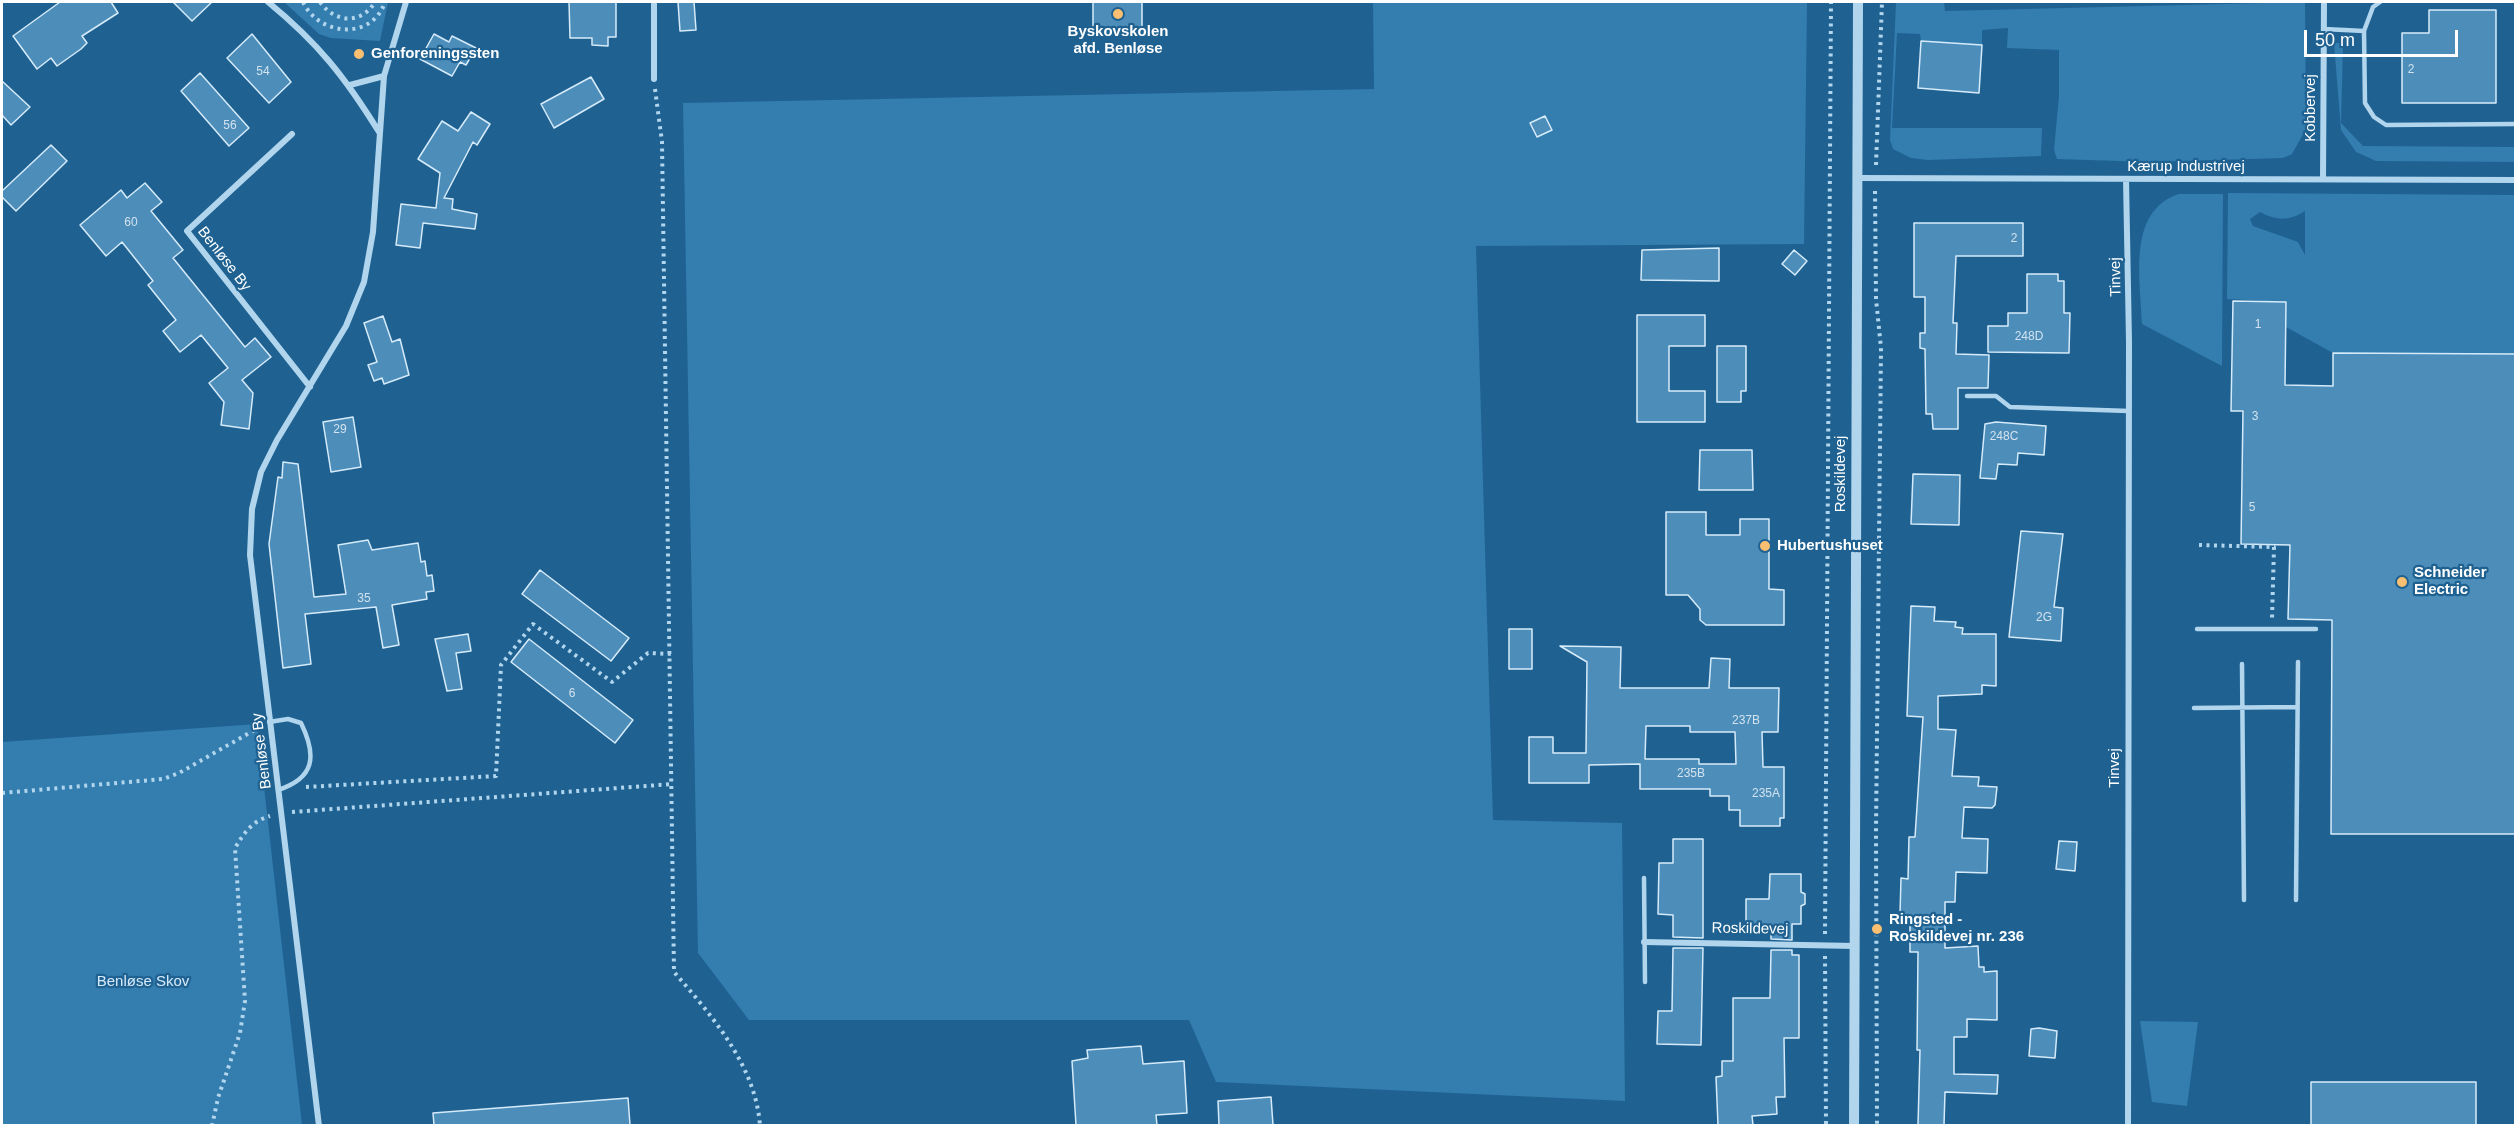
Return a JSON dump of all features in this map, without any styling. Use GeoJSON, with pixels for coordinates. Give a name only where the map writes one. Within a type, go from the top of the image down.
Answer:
{"type":"FeatureCollection","features":[{"type":"Feature","properties":{"kind":"street"},"geometry":{"type":"LineString","coordinates":[[268,2],[306,34],[350,85],[379,133]]}},
{"type":"Feature","properties":{"kind":"street","name":"Benløse By"},"geometry":{"type":"LineString","coordinates":[[319,1125],[250,555],[252,509],[261,472],[277,440],[346,326],[364,282],[373,232],[384,76],[406,2]]}},
{"type":"Feature","properties":{"kind":"street"},"geometry":{"type":"LineString","coordinates":[[654,2],[654,79]]}},
{"type":"Feature","properties":{"kind":"street","name":"Roskildevej"},"geometry":{"type":"LineString","coordinates":[[1854,1125],[1858,2]]}},
{"type":"Feature","properties":{"kind":"street","name":"Kobbervej"},"geometry":{"type":"LineString","coordinates":[[2323,179],[2324,2]]}},
{"type":"Feature","properties":{"kind":"street"},"geometry":{"type":"LineString","coordinates":[[350,85],[384,76]]}},
{"type":"Feature","properties":{"kind":"street","name":"Benløse By"},"geometry":{"type":"LineString","coordinates":[[292,134],[187,231],[310,387]]}},
{"type":"Feature","properties":{"kind":"street","name":"Kærup Industrivej"},"geometry":{"type":"LineString","coordinates":[[1857,178],[2516,180]]}},
{"type":"Feature","properties":{"kind":"street","name":"Tinvej"},"geometry":{"type":"LineString","coordinates":[[2126,179],[2129,411],[2128,1125]]}},
{"type":"Feature","properties":{"kind":"street","name":"Roskildevej"},"geometry":{"type":"LineString","coordinates":[[1644,942],[1855,946]]}},
{"type":"Feature","properties":{"kind":"lane"},"geometry":{"type":"LineString","coordinates":[[2380,2],[2373,7],[2364,31],[2365,103],[2374,117],[2386,125],[2516,124]]}},
{"type":"Feature","properties":{"kind":"lane"},"geometry":{"type":"LineString","coordinates":[[2324,29],[2364,31]]}},
{"type":"Feature","properties":{"kind":"lane"},"geometry":{"type":"LineString","coordinates":[[1966,396],[1996,396],[2010,407],[2129,411]]}},
{"type":"Feature","properties":{"kind":"lane"},"geometry":{"type":"LineString","coordinates":[[2197,629],[2316,629]]}},
{"type":"Feature","properties":{"kind":"lane"},"geometry":{"type":"LineString","coordinates":[[2296,900],[2298,662]]}},
{"type":"Feature","properties":{"kind":"lane"},"geometry":{"type":"LineString","coordinates":[[2242,664],[2244,900]]}},
{"type":"Feature","properties":{"kind":"lane"},"geometry":{"type":"LineString","coordinates":[[2194,708],[2242,709],[2297,706]]}},
{"type":"Feature","properties":{"kind":"lane"},"geometry":{"type":"LineString","coordinates":[[269,722],[288,719],[301,723],[311,744],[310,765],[297,784],[278,790]]}},
{"type":"Feature","properties":{"kind":"lane"},"geometry":{"type":"LineString","coordinates":[[1644,878],[1645,982]]}},
{"type":"Feature","properties":{"kind":"path"},"geometry":{"type":"LineString","coordinates":[[303,2],[312,15],[322,23],[336,28],[353,29],[367,26],[377,17],[385,2]]}},
{"type":"Feature","properties":{"kind":"path"},"geometry":{"type":"LineString","coordinates":[[320,2],[333,15],[352,19],[365,13],[375,2]]}},
{"type":"Feature","properties":{"kind":"path"},"geometry":{"type":"LineString","coordinates":[[1826,1125],[1831,2]]}},
{"type":"Feature","properties":{"kind":"path"},"geometry":{"type":"LineString","coordinates":[[1877,1125],[1876,830],[1881,348],[1876,298],[1876,178],[1882,2]]}},
{"type":"Feature","properties":{"kind":"path"},"geometry":{"type":"LineString","coordinates":[[352,19],[353,29]]}},
{"type":"Feature","properties":{"kind":"path"},"geometry":{"type":"LineString","coordinates":[[654,79],[662,142],[674,972],[694,995],[742,1062],[758,1104],[760,1125]]}},
{"type":"Feature","properties":{"kind":"path"},"geometry":{"type":"LineString","coordinates":[[2199,545],[2274,547],[2272,629]]}},
{"type":"Feature","properties":{"kind":"path"},"geometry":{"type":"LineString","coordinates":[[297,784],[309,789],[496,776],[501,665],[533,624],[612,682],[648,653],[671,654]]}},
{"type":"Feature","properties":{"kind":"path"},"geometry":{"type":"LineString","coordinates":[[2,793],[163,779],[179,773],[269,722]]}},
{"type":"Feature","properties":{"kind":"path"},"geometry":{"type":"LineString","coordinates":[[212,1125],[218,1098],[240,1033],[245,1001],[235,848],[245,831],[261,818],[281,812],[673,784]]}},
{"type":"Feature","properties":{"kind":"green space"},"geometry":{"type":"Polygon","coordinates":[[[284,2],[388,2],[380,41],[331,38],[319,34],[284,2]]]}},
{"type":"Feature","properties":{"kind":"green space"},"geometry":{"type":"Polygon","coordinates":[[[1373,2],[1807,2],[1804,244],[1476,246],[1493,820],[1622,823],[1625,1101],[1216,1082],[1189,1020],[749,1020],[698,953],[683,103],[1374,89],[1373,2]]]}},
{"type":"Feature","properties":{"kind":"green space"},"geometry":{"type":"Polygon","coordinates":[[[1896,2],[1944,2],[1945,11],[2305,2],[2306,129],[2292,154],[2283,158],[2150,162],[2057,159],[2054,150],[2059,96],[2059,50],[2007,48],[2008,28],[1982,30],[1982,45],[1921,41],[1920,34],[1897,33],[1892,128],[2042,128],[2041,156],[1928,160],[1911,158],[1893,149],[1890,140],[1896,2]]]}},
{"type":"Feature","properties":{"kind":"green space"},"geometry":{"type":"Polygon","coordinates":[[[2334,43],[2343,43],[2341,123],[2363,146],[2515,147],[2515,162],[2376,161],[2356,152],[2341,130],[2334,43]]]}},
{"type":"Feature","properties":{"kind":"green space"},"geometry":{"type":"Polygon","coordinates":[[[2228,193],[2515,195],[2515,354],[2333,353],[2286,327],[2286,302],[2227,299],[2228,193]],[[2305,211],[2294,217],[2283,219],[2260,212],[2250,219],[2253,226],[2298,242],[2305,255],[2305,211]]]}},
{"type":"Feature","properties":{"kind":"green space"},"geometry":{"type":"Polygon","coordinates":[[[2179,194],[2223,194],[2222,366],[2142,324],[2139,268],[2144,231],[2151,215],[2162,203],[2179,194]]]}},
{"type":"Feature","properties":{"kind":"green space","name":"Benløse Skov"},"geometry":{"type":"Polygon","coordinates":[[[257,724],[302,1125],[2,1125],[2,742],[257,724]]]}},
{"type":"Feature","properties":{"kind":"green space"},"geometry":{"type":"Polygon","coordinates":[[[2140,1021],[2198,1022],[2187,1106],[2152,1102],[2140,1021]]]}},
{"type":"Feature","properties":{"kind":"building"},"geometry":{"type":"Polygon","coordinates":[[[60,2],[111,2],[118,13],[82,36],[87,43],[57,66],[51,58],[37,69],[13,36],[60,2]]]}},
{"type":"Feature","properties":{"kind":"building"},"geometry":{"type":"Polygon","coordinates":[[[173,2],[212,2],[192,21],[173,2]]]}},
{"type":"Feature","properties":{"kind":"building"},"geometry":{"type":"Polygon","coordinates":[[[569,2],[616,2],[616,37],[608,37],[608,46],[592,45],[592,38],[570,38],[569,2]]]}},
{"type":"Feature","properties":{"kind":"building"},"geometry":{"type":"Polygon","coordinates":[[[678,2],[694,2],[696,30],[680,31],[678,2]]]}},
{"type":"Feature","properties":{"kind":"building","name":"Byskovskolen afd. Benløse"},"geometry":{"type":"Polygon","coordinates":[[[1093,2],[1142,2],[1142,27],[1093,28],[1093,2]]]}},
{"type":"Feature","properties":{"kind":"building"},"geometry":{"type":"Polygon","coordinates":[[[2429,10],[2496,10],[2496,103],[2402,103],[2402,33],[2429,33],[2429,10]]]}},
{"type":"Feature","properties":{"kind":"building"},"geometry":{"type":"Polygon","coordinates":[[[252,34],[291,82],[269,103],[227,58],[252,34]]]}},
{"type":"Feature","properties":{"kind":"building"},"geometry":{"type":"Polygon","coordinates":[[[434,34],[449,42],[452,36],[476,48],[466,65],[460,62],[452,76],[420,59],[434,34]]]}},
{"type":"Feature","properties":{"kind":"building"},"geometry":{"type":"Polygon","coordinates":[[[1921,41],[1982,45],[1979,93],[1918,88],[1921,41]]]}},
{"type":"Feature","properties":{"kind":"building"},"geometry":{"type":"Polygon","coordinates":[[[200,73],[249,128],[229,146],[181,91],[200,73]]]}},
{"type":"Feature","properties":{"kind":"building"},"geometry":{"type":"Polygon","coordinates":[[[591,77],[604,99],[554,128],[541,104],[591,77]]]}},
{"type":"Feature","properties":{"kind":"building"},"geometry":{"type":"Polygon","coordinates":[[[2,81],[30,107],[11,125],[2,115],[2,81]]]}},
{"type":"Feature","properties":{"kind":"building"},"geometry":{"type":"Polygon","coordinates":[[[471,112],[490,124],[477,145],[473,142],[444,198],[453,199],[452,209],[477,214],[475,229],[423,223],[420,248],[396,245],[401,204],[436,208],[440,173],[418,159],[442,121],[458,131],[471,112]]]}},
{"type":"Feature","properties":{"kind":"building"},"geometry":{"type":"Polygon","coordinates":[[[1545,116],[1552,130],[1537,137],[1530,123],[1545,116]]]}},
{"type":"Feature","properties":{"kind":"building"},"geometry":{"type":"Polygon","coordinates":[[[51,145],[67,161],[16,211],[2,197],[2,191],[51,145]]]}},
{"type":"Feature","properties":{"kind":"building"},"geometry":{"type":"Polygon","coordinates":[[[145,183],[162,202],[151,211],[183,250],[173,258],[245,347],[255,338],[271,357],[242,380],[253,393],[249,429],[221,425],[224,402],[209,383],[228,368],[201,335],[180,352],[163,331],[176,320],[148,285],[153,281],[122,242],[106,256],[80,225],[121,190],[127,198],[145,183]]]}},
{"type":"Feature","properties":{"kind":"building"},"geometry":{"type":"Polygon","coordinates":[[[1914,223],[2023,223],[2023,256],[1956,256],[1953,323],[1957,323],[1956,354],[1989,355],[1988,388],[1958,388],[1958,429],[1933,429],[1932,414],[1926,414],[1925,349],[1920,348],[1920,333],[1925,333],[1925,297],[1914,297],[1914,223]]]}},
{"type":"Feature","properties":{"kind":"building"},"geometry":{"type":"Polygon","coordinates":[[[1719,248],[1719,281],[1641,280],[1642,250],[1719,248]]]}},
{"type":"Feature","properties":{"kind":"building"},"geometry":{"type":"Polygon","coordinates":[[[1794,250],[1807,261],[1795,275],[1782,264],[1794,250]]]}},
{"type":"Feature","properties":{"kind":"building"},"geometry":{"type":"Polygon","coordinates":[[[2027,274],[2058,274],[2058,281],[2064,281],[2064,313],[2070,313],[2069,353],[1988,352],[1988,326],[2008,326],[2008,313],[2027,313],[2027,274]]]}},
{"type":"Feature","properties":{"kind":"building","name":"Schneider Electric"},"geometry":{"type":"Polygon","coordinates":[[[2233,301],[2286,302],[2285,385],[2333,386],[2333,353],[2516,354],[2516,834],[2331,834],[2332,620],[2288,619],[2290,545],[2241,544],[2243,411],[2231,411],[2233,301]]]}},
{"type":"Feature","properties":{"kind":"building"},"geometry":{"type":"Polygon","coordinates":[[[1637,315],[1705,315],[1705,346],[1669,346],[1669,391],[1705,391],[1705,422],[1637,422],[1637,315]]]}},
{"type":"Feature","properties":{"kind":"building"},"geometry":{"type":"Polygon","coordinates":[[[383,316],[392,342],[400,339],[409,375],[384,384],[382,378],[374,381],[368,365],[377,362],[364,323],[383,316]]]}},
{"type":"Feature","properties":{"kind":"building"},"geometry":{"type":"Polygon","coordinates":[[[1717,346],[1746,346],[1746,391],[1741,391],[1741,402],[1717,402],[1717,346]]]}},
{"type":"Feature","properties":{"kind":"building"},"geometry":{"type":"Polygon","coordinates":[[[353,417],[361,467],[331,472],[323,422],[353,417]]]}},
{"type":"Feature","properties":{"kind":"building"},"geometry":{"type":"Polygon","coordinates":[[[1996,422],[2046,426],[2044,455],[2018,453],[2017,465],[1998,464],[1996,479],[1980,478],[1985,424],[1996,422]]]}},
{"type":"Feature","properties":{"kind":"building"},"geometry":{"type":"Polygon","coordinates":[[[1700,450],[1752,450],[1753,490],[1699,490],[1700,450]]]}},
{"type":"Feature","properties":{"kind":"building"},"geometry":{"type":"Polygon","coordinates":[[[283,462],[298,464],[314,597],[346,594],[338,545],[368,540],[372,550],[418,543],[421,562],[425,561],[427,576],[432,575],[434,591],[426,592],[427,599],[392,605],[399,645],[383,648],[376,607],[305,614],[311,664],[283,668],[269,544],[278,477],[282,478],[283,462]]]}},
{"type":"Feature","properties":{"kind":"building"},"geometry":{"type":"Polygon","coordinates":[[[1913,474],[1960,475],[1959,525],[1911,524],[1913,474]]]}},
{"type":"Feature","properties":{"kind":"building"},"geometry":{"type":"Polygon","coordinates":[[[1666,512],[1706,512],[1706,535],[1740,535],[1740,519],[1769,519],[1769,589],[1784,590],[1784,625],[1706,625],[1700,620],[1700,609],[1688,595],[1666,595],[1666,512]]]}},
{"type":"Feature","properties":{"kind":"building"},"geometry":{"type":"Polygon","coordinates":[[[2021,531],[2063,534],[2054,607],[2063,608],[2061,641],[2009,637],[2021,531]]]}},
{"type":"Feature","properties":{"kind":"building"},"geometry":{"type":"Polygon","coordinates":[[[540,570],[629,638],[611,661],[522,594],[540,570]]]}},
{"type":"Feature","properties":{"kind":"building"},"geometry":{"type":"Polygon","coordinates":[[[1911,606],[1935,607],[1934,621],[1956,622],[1955,627],[1963,628],[1962,634],[1996,634],[1996,686],[1982,685],[1982,694],[1938,696],[1938,729],[1956,730],[1952,776],[1979,777],[1978,786],[1997,787],[1995,805],[1992,808],[1964,807],[1962,838],[1988,839],[1987,873],[1956,872],[1955,902],[1945,902],[1945,948],[1978,946],[1979,967],[1984,967],[1984,972],[1997,971],[1997,1020],[1967,1019],[1967,1037],[1954,1037],[1954,1074],[1998,1075],[1997,1094],[1945,1092],[1944,1125],[1918,1125],[1920,1050],[1917,1050],[1918,952],[1910,952],[1910,915],[1900,914],[1901,878],[1908,879],[1909,837],[1915,837],[1923,717],[1907,716],[1911,606]]]}},
{"type":"Feature","properties":{"kind":"building"},"geometry":{"type":"Polygon","coordinates":[[[1509,629],[1532,629],[1532,669],[1509,669],[1509,629]]]}},
{"type":"Feature","properties":{"kind":"building"},"geometry":{"type":"Polygon","coordinates":[[[468,634],[471,651],[456,653],[462,689],[447,691],[435,639],[468,634]]]}},
{"type":"Feature","properties":{"kind":"building"},"geometry":{"type":"Polygon","coordinates":[[[529,639],[633,720],[615,743],[511,662],[529,639]]]}},
{"type":"Feature","properties":{"kind":"building"},"geometry":{"type":"Polygon","coordinates":[[[1560,646],[1621,647],[1620,688],[1709,688],[1711,658],[1730,659],[1729,688],[1779,688],[1778,732],[1762,732],[1763,767],[1784,767],[1784,818],[1780,818],[1780,826],[1740,826],[1740,810],[1729,810],[1729,796],[1710,796],[1710,789],[1640,789],[1640,764],[1589,765],[1589,783],[1529,783],[1529,737],[1553,737],[1553,753],[1586,753],[1587,662],[1560,646]],[[1646,726],[1645,759],[1699,759],[1699,764],[1736,764],[1735,732],[1690,732],[1690,726],[1646,726]]]}},
{"type":"Feature","properties":{"kind":"building"},"geometry":{"type":"Polygon","coordinates":[[[1673,839],[1703,839],[1703,938],[1673,937],[1673,915],[1658,914],[1659,863],[1673,863],[1673,839]]]}},
{"type":"Feature","properties":{"kind":"building"},"geometry":{"type":"Polygon","coordinates":[[[2059,841],[2077,842],[2075,871],[2056,869],[2059,841]]]}},
{"type":"Feature","properties":{"kind":"building"},"geometry":{"type":"Polygon","coordinates":[[[1770,874],[1801,874],[1801,892],[1805,894],[1805,904],[1801,906],[1801,924],[1792,924],[1792,940],[1771,939],[1771,926],[1746,926],[1746,899],[1769,899],[1770,874]]]}},
{"type":"Feature","properties":{"kind":"building"},"geometry":{"type":"Polygon","coordinates":[[[1673,948],[1703,948],[1701,1045],[1657,1044],[1658,1011],[1672,1011],[1673,948]]]}},
{"type":"Feature","properties":{"kind":"building"},"geometry":{"type":"Polygon","coordinates":[[[1771,950],[1792,950],[1792,955],[1799,955],[1799,1038],[1784,1038],[1785,1097],[1776,1097],[1777,1114],[1752,1116],[1753,1125],[1718,1125],[1716,1077],[1722,1076],[1722,1061],[1733,1061],[1733,998],[1770,998],[1771,950]]]}},
{"type":"Feature","properties":{"kind":"building"},"geometry":{"type":"Polygon","coordinates":[[[2031,1029],[2057,1031],[2055,1058],[2029,1056],[2031,1029]]]}},
{"type":"Feature","properties":{"kind":"building"},"geometry":{"type":"Polygon","coordinates":[[[1141,1046],[1143,1064],[1184,1061],[1187,1113],[1156,1115],[1157,1125],[1076,1125],[1072,1061],[1088,1058],[1087,1050],[1141,1046]]]}},
{"type":"Feature","properties":{"kind":"building"},"geometry":{"type":"Polygon","coordinates":[[[2311,1082],[2476,1082],[2476,1125],[2311,1125],[2311,1082]]]}},
{"type":"Feature","properties":{"kind":"building"},"geometry":{"type":"Polygon","coordinates":[[[1271,1097],[1273,1125],[1219,1125],[1218,1101],[1271,1097]]]}},
{"type":"Feature","properties":{"kind":"building"},"geometry":{"type":"Polygon","coordinates":[[[628,1098],[630,1125],[434,1125],[433,1113],[628,1098]]]}},
{"type":"Feature","properties":{"kind":"place","name":"Byskovskolen afd. Benløse"},"geometry":{"type":"Point","coordinates":[1118,14]}},
{"type":"Feature","properties":{"kind":"place","name":"Genforeningssten"},"geometry":{"type":"Point","coordinates":[359,54]}},
{"type":"Feature","properties":{"kind":"place","name":"Hubertushuset"},"geometry":{"type":"Point","coordinates":[1765,546]}},
{"type":"Feature","properties":{"kind":"place","name":"Schneider Electric"},"geometry":{"type":"Point","coordinates":[2402,582]}},
{"type":"Feature","properties":{"kind":"place","name":"Ringsted - Roskildevej nr. 236"},"geometry":{"type":"Point","coordinates":[1877,929]}}]}
